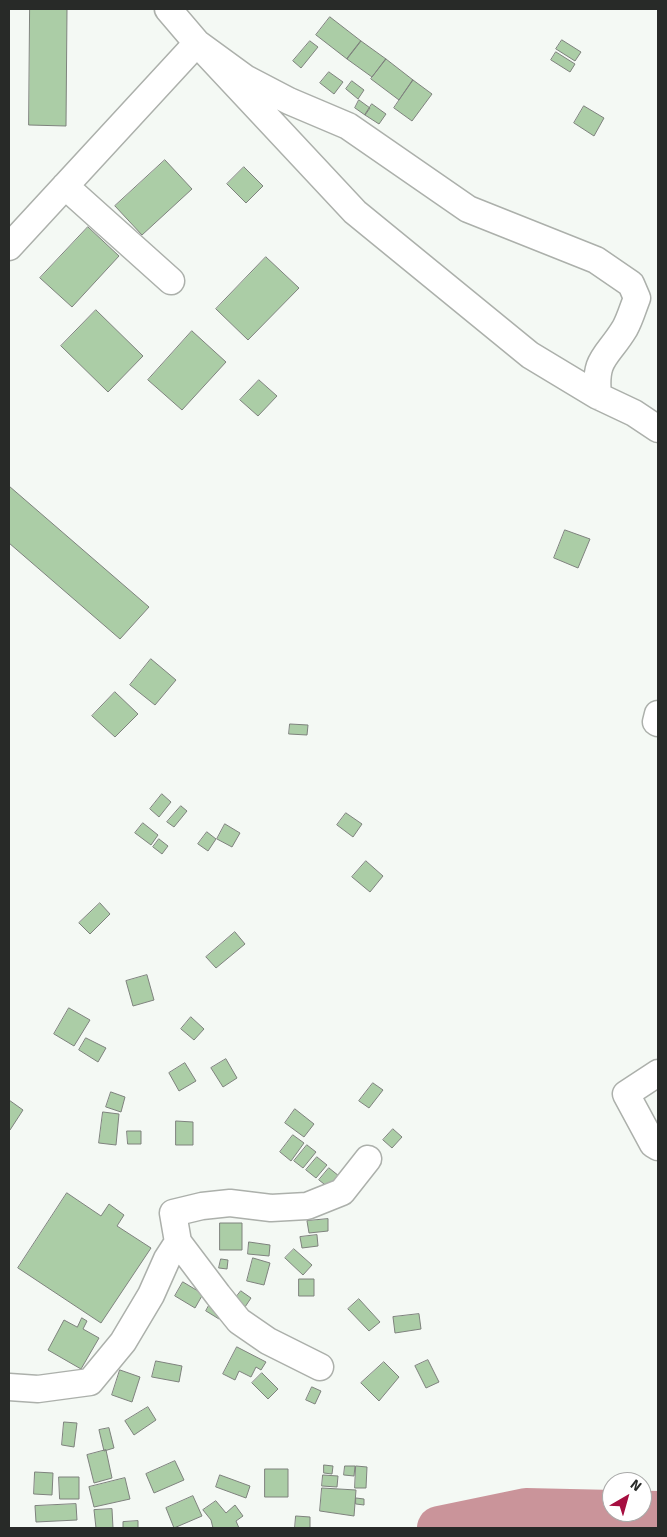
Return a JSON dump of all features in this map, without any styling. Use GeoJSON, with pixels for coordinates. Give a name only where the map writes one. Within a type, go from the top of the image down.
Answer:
{"type":"FeatureCollection","features":[{"type":"Feature","properties":{"kind":"street"},"geometry":{"type":"LineString","coordinates":[[168,9],[197,43],[356,212],[530,355],[598,396],[634,413],[658,429]]}},
{"type":"Feature","properties":{"kind":"street"},"geometry":{"type":"LineString","coordinates":[[9,247],[197,43]]}},
{"type":"Feature","properties":{"kind":"street"},"geometry":{"type":"LineString","coordinates":[[197,43],[245,78],[289,101],[348,126],[468,208],[596,260],[631,284],[637,298],[626,327],[599,364],[596,378],[598,396]]}},
{"type":"Feature","properties":{"kind":"street"},"geometry":{"type":"LineString","coordinates":[[65,186],[171,281]]}},
{"type":"Feature","properties":{"kind":"street"},"geometry":{"type":"LineString","coordinates":[[658,714],[656,722],[658,723]]}},
{"type":"Feature","properties":{"kind":"street"},"geometry":{"type":"LineString","coordinates":[[658,1073],[626,1094],[653,1144],[658,1147]]}},
{"type":"Feature","properties":{"kind":"street"},"geometry":{"type":"LineString","coordinates":[[320,1367],[268,1341],[239,1321],[178,1242],[173,1213],[202,1206],[230,1203],[271,1208],[307,1206],[342,1192],[368,1158]]}},
{"type":"Feature","properties":{"kind":"street"},"geometry":{"type":"LineString","coordinates":[[9,1388],[38,1389],[90,1382],[123,1342],[151,1295],[167,1259],[178,1242]]}},
{"type":"Feature","properties":{"kind":"building"},"geometry":{"type":"Polygon","coordinates":[[[30,9],[67,9],[66,126],[29,125],[30,9]]]}},
{"type":"Feature","properties":{"kind":"building"},"geometry":{"type":"Polygon","coordinates":[[[330,17],[361,41],[347,59],[316,35],[330,17]]]}},
{"type":"Feature","properties":{"kind":"building"},"geometry":{"type":"Polygon","coordinates":[[[562,40],[581,52],[575,61],[556,49],[562,40]]]}},
{"type":"Feature","properties":{"kind":"building"},"geometry":{"type":"Polygon","coordinates":[[[310,41],[318,47],[301,68],[293,61],[310,41]]]}},
{"type":"Feature","properties":{"kind":"building"},"geometry":{"type":"Polygon","coordinates":[[[361,41],[386,59],[372,77],[347,59],[361,41]]]}},
{"type":"Feature","properties":{"kind":"building"},"geometry":{"type":"Polygon","coordinates":[[[556,52],[575,64],[570,72],[551,60],[556,52]]]}},
{"type":"Feature","properties":{"kind":"building"},"geometry":{"type":"Polygon","coordinates":[[[386,59],[413,80],[399,100],[371,79],[386,59]]]}},
{"type":"Feature","properties":{"kind":"building"},"geometry":{"type":"Polygon","coordinates":[[[329,72],[343,82],[334,94],[320,83],[329,72]]]}},
{"type":"Feature","properties":{"kind":"building"},"geometry":{"type":"Polygon","coordinates":[[[413,80],[432,94],[412,121],[394,108],[413,80]]]}},
{"type":"Feature","properties":{"kind":"building"},"geometry":{"type":"Polygon","coordinates":[[[352,81],[364,90],[358,99],[346,89],[352,81]]]}},
{"type":"Feature","properties":{"kind":"building"},"geometry":{"type":"Polygon","coordinates":[[[359,100],[370,108],[365,115],[355,108],[359,100]]]}},
{"type":"Feature","properties":{"kind":"building"},"geometry":{"type":"Polygon","coordinates":[[[372,104],[386,114],[379,124],[365,115],[372,104]]]}},
{"type":"Feature","properties":{"kind":"building"},"geometry":{"type":"Polygon","coordinates":[[[584,106],[604,118],[594,136],[574,123],[584,106]]]}},
{"type":"Feature","properties":{"kind":"building"},"geometry":{"type":"Polygon","coordinates":[[[165,160],[192,189],[142,235],[115,206],[165,160]]]}},
{"type":"Feature","properties":{"kind":"building"},"geometry":{"type":"Polygon","coordinates":[[[244,167],[263,186],[246,203],[227,184],[244,167]]]}},
{"type":"Feature","properties":{"kind":"building"},"geometry":{"type":"Polygon","coordinates":[[[88,227],[119,256],[72,307],[40,278],[88,227]]]}},
{"type":"Feature","properties":{"kind":"building"},"geometry":{"type":"Polygon","coordinates":[[[266,257],[299,288],[248,340],[216,309],[266,257]]]}},
{"type":"Feature","properties":{"kind":"building"},"geometry":{"type":"Polygon","coordinates":[[[96,310],[143,356],[108,392],[61,346],[96,310]]]}},
{"type":"Feature","properties":{"kind":"building"},"geometry":{"type":"Polygon","coordinates":[[[192,331],[226,362],[182,410],[148,380],[192,331]]]}},
{"type":"Feature","properties":{"kind":"building"},"geometry":{"type":"Polygon","coordinates":[[[259,380],[277,396],[258,416],[240,400],[259,380]]]}},
{"type":"Feature","properties":{"kind":"building"},"geometry":{"type":"Polygon","coordinates":[[[9,486],[149,607],[120,639],[9,543],[9,486]]]}},
{"type":"Feature","properties":{"kind":"building"},"geometry":{"type":"Polygon","coordinates":[[[565,530],[590,539],[578,568],[554,558],[565,530]]]}},
{"type":"Feature","properties":{"kind":"building"},"geometry":{"type":"Polygon","coordinates":[[[151,659],[176,680],[155,705],[130,685],[151,659]]]}},
{"type":"Feature","properties":{"kind":"building"},"geometry":{"type":"Polygon","coordinates":[[[115,692],[138,714],[115,737],[92,716],[115,692]]]}},
{"type":"Feature","properties":{"kind":"building"},"geometry":{"type":"Polygon","coordinates":[[[290,724],[308,725],[307,735],[289,734],[290,724]]]}},
{"type":"Feature","properties":{"kind":"building"},"geometry":{"type":"Polygon","coordinates":[[[162,794],[171,802],[159,817],[150,809],[162,794]]]}},
{"type":"Feature","properties":{"kind":"building"},"geometry":{"type":"Polygon","coordinates":[[[181,806],[187,811],[174,827],[167,822],[181,806]]]}},
{"type":"Feature","properties":{"kind":"building"},"geometry":{"type":"Polygon","coordinates":[[[346,813],[362,824],[353,837],[337,825],[346,813]]]}},
{"type":"Feature","properties":{"kind":"building"},"geometry":{"type":"Polygon","coordinates":[[[143,823],[158,835],[151,845],[135,833],[143,823]]]}},
{"type":"Feature","properties":{"kind":"building"},"geometry":{"type":"Polygon","coordinates":[[[225,824],[240,833],[232,847],[217,839],[225,824]]]}},
{"type":"Feature","properties":{"kind":"building"},"geometry":{"type":"Polygon","coordinates":[[[207,832],[216,839],[208,851],[198,844],[207,832]]]}},
{"type":"Feature","properties":{"kind":"building"},"geometry":{"type":"Polygon","coordinates":[[[159,839],[168,846],[162,854],[153,847],[159,839]]]}},
{"type":"Feature","properties":{"kind":"building"},"geometry":{"type":"Polygon","coordinates":[[[366,861],[383,876],[370,892],[352,877],[366,861]]]}},
{"type":"Feature","properties":{"kind":"building"},"geometry":{"type":"Polygon","coordinates":[[[100,903],[110,914],[90,934],[79,923],[100,903]]]}},
{"type":"Feature","properties":{"kind":"building"},"geometry":{"type":"Polygon","coordinates":[[[235,932],[245,944],[216,968],[206,957],[235,932]]]}},
{"type":"Feature","properties":{"kind":"building"},"geometry":{"type":"Polygon","coordinates":[[[147,975],[154,1000],[133,1006],[126,981],[147,975]]]}},
{"type":"Feature","properties":{"kind":"building"},"geometry":{"type":"Polygon","coordinates":[[[69,1008],[90,1020],[74,1046],[54,1034],[69,1008]]]}},
{"type":"Feature","properties":{"kind":"building"},"geometry":{"type":"Polygon","coordinates":[[[191,1017],[204,1029],[194,1040],[181,1029],[191,1017]]]}},
{"type":"Feature","properties":{"kind":"building"},"geometry":{"type":"Polygon","coordinates":[[[86,1038],[106,1048],[98,1062],[79,1050],[86,1038]]]}},
{"type":"Feature","properties":{"kind":"building"},"geometry":{"type":"Polygon","coordinates":[[[226,1059],[237,1078],[223,1087],[211,1068],[226,1059]]]}},
{"type":"Feature","properties":{"kind":"building"},"geometry":{"type":"Polygon","coordinates":[[[185,1063],[196,1081],[179,1091],[169,1073],[185,1063]]]}},
{"type":"Feature","properties":{"kind":"building"},"geometry":{"type":"Polygon","coordinates":[[[373,1083],[383,1090],[369,1108],[359,1101],[373,1083]]]}},
{"type":"Feature","properties":{"kind":"building"},"geometry":{"type":"Polygon","coordinates":[[[111,1092],[125,1097],[121,1112],[106,1107],[111,1092]]]}},
{"type":"Feature","properties":{"kind":"building"},"geometry":{"type":"Polygon","coordinates":[[[9,1100],[23,1110],[10,1130],[9,1129],[9,1100]]]}},
{"type":"Feature","properties":{"kind":"building"},"geometry":{"type":"Polygon","coordinates":[[[295,1109],[314,1124],[304,1137],[285,1123],[295,1109]]]}},
{"type":"Feature","properties":{"kind":"building"},"geometry":{"type":"Polygon","coordinates":[[[103,1112],[119,1114],[116,1145],[99,1143],[103,1112]]]}},
{"type":"Feature","properties":{"kind":"building"},"geometry":{"type":"Polygon","coordinates":[[[176,1121],[193,1122],[193,1145],[176,1145],[176,1121]]]}},
{"type":"Feature","properties":{"kind":"building"},"geometry":{"type":"Polygon","coordinates":[[[393,1129],[402,1137],[392,1148],[383,1140],[393,1129]]]}},
{"type":"Feature","properties":{"kind":"building"},"geometry":{"type":"Polygon","coordinates":[[[127,1131],[141,1131],[141,1144],[128,1144],[127,1131]]]}},
{"type":"Feature","properties":{"kind":"building"},"geometry":{"type":"Polygon","coordinates":[[[293,1135],[304,1143],[291,1161],[280,1152],[293,1135]]]}},
{"type":"Feature","properties":{"kind":"building"},"geometry":{"type":"Polygon","coordinates":[[[307,1145],[316,1152],[303,1168],[294,1161],[307,1145]]]}},
{"type":"Feature","properties":{"kind":"building"},"geometry":{"type":"Polygon","coordinates":[[[317,1157],[327,1165],[316,1178],[306,1170],[317,1157]]]}},
{"type":"Feature","properties":{"kind":"building"},"geometry":{"type":"Polygon","coordinates":[[[329,1168],[339,1176],[329,1188],[319,1180],[329,1168]]]}},
{"type":"Feature","properties":{"kind":"building"},"geometry":{"type":"Polygon","coordinates":[[[67,1193],[101,1216],[109,1204],[124,1215],[117,1226],[151,1248],[101,1323],[18,1268],[67,1193]]]}},
{"type":"Feature","properties":{"kind":"building"},"geometry":{"type":"Polygon","coordinates":[[[328,1219],[328,1231],[309,1233],[307,1221],[328,1219]]]}},
{"type":"Feature","properties":{"kind":"building"},"geometry":{"type":"Polygon","coordinates":[[[220,1223],[242,1223],[242,1250],[220,1250],[220,1223]]]}},
{"type":"Feature","properties":{"kind":"building"},"geometry":{"type":"Polygon","coordinates":[[[317,1235],[318,1246],[302,1248],[300,1237],[317,1235]]]}},
{"type":"Feature","properties":{"kind":"building"},"geometry":{"type":"Polygon","coordinates":[[[249,1242],[270,1245],[269,1256],[248,1254],[249,1242]]]}},
{"type":"Feature","properties":{"kind":"building"},"geometry":{"type":"Polygon","coordinates":[[[294,1249],[312,1265],[303,1275],[285,1258],[294,1249]]]}},
{"type":"Feature","properties":{"kind":"building"},"geometry":{"type":"Polygon","coordinates":[[[253,1258],[270,1263],[264,1285],[247,1281],[253,1258]]]}},
{"type":"Feature","properties":{"kind":"building"},"geometry":{"type":"Polygon","coordinates":[[[221,1259],[228,1260],[227,1269],[219,1268],[221,1259]]]}},
{"type":"Feature","properties":{"kind":"building"},"geometry":{"type":"Polygon","coordinates":[[[299,1279],[314,1279],[314,1296],[299,1296],[299,1279]]]}},
{"type":"Feature","properties":{"kind":"building"},"geometry":{"type":"Polygon","coordinates":[[[183,1282],[203,1294],[195,1308],[175,1296],[183,1282]]]}},
{"type":"Feature","properties":{"kind":"building"},"geometry":{"type":"Polygon","coordinates":[[[241,1291],[251,1298],[245,1307],[234,1300],[241,1291]]]}},
{"type":"Feature","properties":{"kind":"building"},"geometry":{"type":"Polygon","coordinates":[[[359,1299],[380,1322],[369,1331],[348,1309],[359,1299]]]}},
{"type":"Feature","properties":{"kind":"building"},"geometry":{"type":"Polygon","coordinates":[[[211,1302],[224,1311],[219,1319],[206,1311],[211,1302]]]}},
{"type":"Feature","properties":{"kind":"building"},"geometry":{"type":"Polygon","coordinates":[[[419,1314],[421,1329],[395,1333],[393,1317],[419,1314]]]}},
{"type":"Feature","properties":{"kind":"building"},"geometry":{"type":"Polygon","coordinates":[[[82,1318],[87,1321],[83,1329],[99,1338],[81,1369],[48,1350],[64,1320],[77,1327],[82,1318]]]}},
{"type":"Feature","properties":{"kind":"building"},"geometry":{"type":"Polygon","coordinates":[[[237,1347],[266,1362],[261,1370],[256,1367],[251,1377],[239,1371],[235,1380],[223,1374],[237,1347]]]}},
{"type":"Feature","properties":{"kind":"building"},"geometry":{"type":"Polygon","coordinates":[[[428,1360],[439,1382],[426,1388],[415,1366],[428,1360]]]}},
{"type":"Feature","properties":{"kind":"building"},"geometry":{"type":"Polygon","coordinates":[[[156,1361],[182,1366],[179,1382],[152,1377],[156,1361]]]}},
{"type":"Feature","properties":{"kind":"building"},"geometry":{"type":"Polygon","coordinates":[[[384,1362],[399,1377],[379,1401],[361,1383],[384,1362]]]}},
{"type":"Feature","properties":{"kind":"building"},"geometry":{"type":"Polygon","coordinates":[[[120,1370],[140,1377],[132,1402],[112,1395],[120,1370]]]}},
{"type":"Feature","properties":{"kind":"building"},"geometry":{"type":"Polygon","coordinates":[[[262,1373],[278,1389],[268,1399],[252,1383],[262,1373]]]}},
{"type":"Feature","properties":{"kind":"building"},"geometry":{"type":"Polygon","coordinates":[[[312,1387],[321,1391],[315,1404],[306,1400],[312,1387]]]}},
{"type":"Feature","properties":{"kind":"building"},"geometry":{"type":"Polygon","coordinates":[[[148,1407],[156,1420],[134,1435],[125,1421],[148,1407]]]}},
{"type":"Feature","properties":{"kind":"building"},"geometry":{"type":"Polygon","coordinates":[[[64,1422],[77,1423],[74,1447],[62,1445],[64,1422]]]}},
{"type":"Feature","properties":{"kind":"building"},"geometry":{"type":"Polygon","coordinates":[[[109,1428],[114,1448],[104,1451],[99,1430],[109,1428]]]}},
{"type":"Feature","properties":{"kind":"building"},"geometry":{"type":"Polygon","coordinates":[[[106,1450],[112,1478],[94,1483],[87,1455],[106,1450]]]}},
{"type":"Feature","properties":{"kind":"building"},"geometry":{"type":"Polygon","coordinates":[[[175,1461],[184,1480],[154,1493],[146,1474],[175,1461]]]}},
{"type":"Feature","properties":{"kind":"building"},"geometry":{"type":"Polygon","coordinates":[[[324,1465],[333,1466],[332,1474],[324,1473],[324,1465]]]}},
{"type":"Feature","properties":{"kind":"building"},"geometry":{"type":"Polygon","coordinates":[[[345,1466],[355,1466],[354,1476],[344,1475],[345,1466]]]}},
{"type":"Feature","properties":{"kind":"building"},"geometry":{"type":"Polygon","coordinates":[[[356,1466],[367,1467],[366,1488],[355,1488],[356,1466]]]}},
{"type":"Feature","properties":{"kind":"building"},"geometry":{"type":"Polygon","coordinates":[[[265,1469],[288,1469],[288,1497],[265,1497],[265,1469]]]}},
{"type":"Feature","properties":{"kind":"building"},"geometry":{"type":"Polygon","coordinates":[[[35,1472],[53,1473],[52,1495],[34,1494],[35,1472]]]}},
{"type":"Feature","properties":{"kind":"building"},"geometry":{"type":"Polygon","coordinates":[[[220,1475],[250,1486],[246,1498],[216,1487],[220,1475]]]}},
{"type":"Feature","properties":{"kind":"building"},"geometry":{"type":"Polygon","coordinates":[[[323,1475],[338,1476],[337,1487],[322,1486],[323,1475]]]}},
{"type":"Feature","properties":{"kind":"building"},"geometry":{"type":"Polygon","coordinates":[[[59,1477],[79,1477],[79,1499],[60,1499],[59,1477]]]}},
{"type":"Feature","properties":{"kind":"building"},"geometry":{"type":"Polygon","coordinates":[[[125,1478],[130,1499],[94,1507],[89,1487],[125,1478]]]}},
{"type":"Feature","properties":{"kind":"building"},"geometry":{"type":"Polygon","coordinates":[[[322,1488],[356,1490],[354,1516],[320,1511],[322,1488]]]}},
{"type":"Feature","properties":{"kind":"building"},"geometry":{"type":"Polygon","coordinates":[[[193,1496],[202,1516],[174,1528],[166,1508],[193,1496]]]}},
{"type":"Feature","properties":{"kind":"building"},"geometry":{"type":"Polygon","coordinates":[[[356,1498],[364,1499],[364,1505],[356,1504],[356,1498]]]}},
{"type":"Feature","properties":{"kind":"building"},"geometry":{"type":"Polygon","coordinates":[[[216,1501],[226,1513],[235,1505],[243,1516],[236,1521],[239,1528],[213,1528],[211,1520],[203,1510],[216,1501]]]}},
{"type":"Feature","properties":{"kind":"building"},"geometry":{"type":"Polygon","coordinates":[[[76,1504],[77,1520],[36,1522],[35,1506],[76,1504]]]}},
{"type":"Feature","properties":{"kind":"building"},"geometry":{"type":"Polygon","coordinates":[[[112,1509],[113,1528],[96,1528],[94,1510],[112,1509]]]}},
{"type":"Feature","properties":{"kind":"building"},"geometry":{"type":"Polygon","coordinates":[[[296,1516],[310,1517],[310,1528],[295,1528],[296,1516]]]}},
{"type":"Feature","properties":{"kind":"building"},"geometry":{"type":"Polygon","coordinates":[[[138,1521],[138,1528],[123,1528],[123,1522],[138,1521]]]}},
{"type":"Feature","properties":{"kind":"waterway"},"geometry":{"type":"LineString","coordinates":[[439,1528],[526,1510],[658,1513]]}}]}
